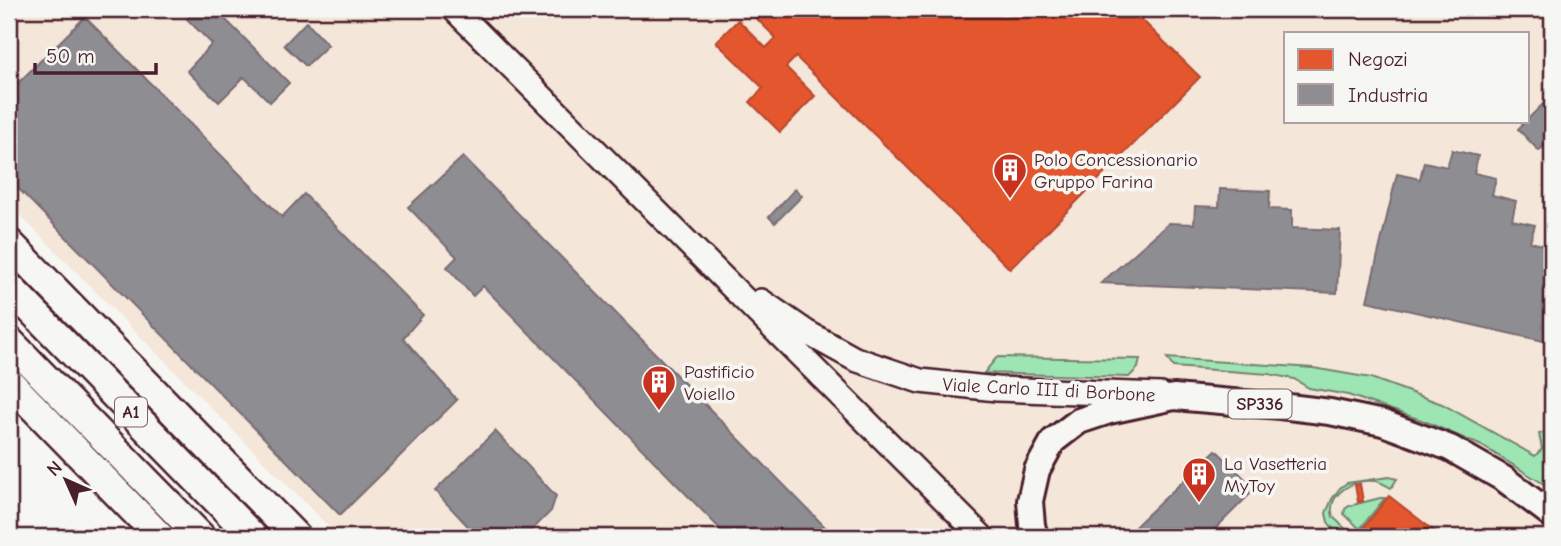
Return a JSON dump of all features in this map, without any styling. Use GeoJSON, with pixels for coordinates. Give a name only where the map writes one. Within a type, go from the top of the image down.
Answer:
{"type":"FeatureCollection","features":[{"type":"Feature","properties":{"kind":"highway"},"geometry":{"type":"LineString","coordinates":[[9,243],[296,537]]}},
{"type":"Feature","properties":{"kind":"highway","name":"A1"},"geometry":{"type":"LineString","coordinates":[[9,286],[253,537]]}},
{"type":"Feature","properties":{"kind":"highway","name":"A1"},"geometry":{"type":"LineString","coordinates":[[9,341],[201,537]]}},
{"type":"Feature","properties":{"kind":"highway"},"geometry":{"type":"LineString","coordinates":[[9,382],[160,537]]}},
{"type":"Feature","properties":{"kind":"main road","name":"Viale Carlo III di Borbone"},"geometry":{"type":"LineString","coordinates":[[454,9],[982,537]]}},
{"type":"Feature","properties":{"kind":"main road","name":"Viale Carlo III di Borbone"},"geometry":{"type":"LineString","coordinates":[[705,260],[806,332],[855,359],[919,381],[997,389],[1174,397]]}},
{"type":"Feature","properties":{"kind":"main road","name":"SP336"},"geometry":{"type":"LineString","coordinates":[[1035,537],[1030,500],[1037,470],[1054,441],[1079,421],[1109,411],[1174,397],[1330,412],[1383,424],[1450,448],[1504,479],[1552,515]]}},
{"type":"Feature","properties":{"kind":"shaded area"},"geometry":{"type":"Polygon","coordinates":[[[9,9],[1552,9],[1552,537],[994,537],[980,525],[968,537],[339,537],[9,204],[9,9]]]}},
{"type":"Feature","properties":{"kind":"green space"},"geometry":{"type":"Polygon","coordinates":[[[997,357],[1140,359],[1138,368],[1129,377],[984,373],[997,357]]]}},
{"type":"Feature","properties":{"kind":"green space"},"geometry":{"type":"Polygon","coordinates":[[[1167,358],[1313,368],[1371,378],[1442,404],[1535,456],[1542,449],[1539,434],[1552,430],[1552,489],[1482,446],[1424,421],[1348,395],[1309,388],[1294,379],[1269,374],[1173,367],[1167,358]]]}},
{"type":"Feature","properties":{"kind":"green space"},"geometry":{"type":"Polygon","coordinates":[[[1389,477],[1397,479],[1391,488],[1375,481],[1359,482],[1338,495],[1332,509],[1333,517],[1354,537],[1340,537],[1328,522],[1326,513],[1340,488],[1347,483],[1389,477]]]}},
{"type":"Feature","properties":{"kind":"green space"},"geometry":{"type":"Polygon","coordinates":[[[1385,498],[1360,529],[1344,514],[1349,506],[1385,498]]]}},
{"type":"Feature","properties":{"kind":"building: Negozi","name":"Polo Concessionario Gruppo Farina"},"geometry":{"type":"Polygon","coordinates":[[[747,9],[1131,9],[1200,77],[1010,269],[796,57],[786,67],[815,96],[780,132],[750,102],[763,88],[716,42],[738,20],[766,48],[776,38],[747,9]]]}},
{"type":"Feature","properties":{"kind":"building: Negozi"},"geometry":{"type":"Polygon","coordinates":[[[1360,484],[1363,501],[1358,502],[1355,485],[1360,484]]]}},
{"type":"Feature","properties":{"kind":"building: Negozi"},"geometry":{"type":"Polygon","coordinates":[[[1389,496],[1442,537],[1369,537],[1361,531],[1389,496]]]}},
{"type":"Feature","properties":{"kind":"building: Industria"},"geometry":{"type":"Polygon","coordinates":[[[198,9],[215,9],[289,83],[270,102],[244,77],[219,102],[187,71],[212,44],[187,19],[198,9]]]}},
{"type":"Feature","properties":{"kind":"building: Industria"},"geometry":{"type":"Polygon","coordinates":[[[85,17],[282,217],[304,194],[423,315],[403,338],[457,400],[340,515],[9,179],[9,92],[85,17]]]}},
{"type":"Feature","properties":{"kind":"building: Industria"},"geometry":{"type":"Polygon","coordinates":[[[306,22],[328,45],[306,66],[284,45],[306,22]]]}},
{"type":"Feature","properties":{"kind":"building: Industria"},"geometry":{"type":"Polygon","coordinates":[[[1552,95],[1552,137],[1539,151],[1518,129],[1525,122],[1530,122],[1530,117],[1552,95]]]}},
{"type":"Feature","properties":{"kind":"building: Industria"},"geometry":{"type":"Polygon","coordinates":[[[1452,150],[1478,156],[1474,173],[1496,178],[1492,195],[1516,201],[1512,220],[1535,225],[1530,242],[1552,247],[1548,276],[1552,283],[1552,343],[1367,301],[1397,174],[1420,179],[1424,162],[1447,167],[1452,150]]]}},
{"type":"Feature","properties":{"kind":"building: Industria","name":"Pastificio Voiello"},"geometry":{"type":"Polygon","coordinates":[[[463,157],[827,529],[818,537],[728,537],[483,286],[473,296],[447,267],[457,257],[408,207],[463,157]]]}},
{"type":"Feature","properties":{"kind":"building: Industria"},"geometry":{"type":"Polygon","coordinates":[[[795,189],[802,196],[775,223],[769,217],[795,189]]]}},
{"type":"Feature","properties":{"kind":"building: Industria"},"geometry":{"type":"Polygon","coordinates":[[[1220,189],[1270,191],[1269,209],[1292,210],[1292,228],[1340,230],[1337,293],[1101,283],[1169,223],[1194,224],[1195,206],[1219,207],[1220,189]]]}},
{"type":"Feature","properties":{"kind":"building: Industria"},"geometry":{"type":"Polygon","coordinates":[[[495,431],[556,496],[551,511],[525,537],[478,537],[435,491],[495,431]]]}},
{"type":"Feature","properties":{"kind":"building: Industria","name":"La Vasetteria MyToy"},"geometry":{"type":"Polygon","coordinates":[[[1216,450],[1255,489],[1207,537],[1134,537],[1134,528],[1216,450]]]}},
{"type":"Feature","properties":{"kind":"place","name":"Polo Concessionario Gruppo Farina"},"geometry":{"type":"Point","coordinates":[1010,200]}},
{"type":"Feature","properties":{"kind":"place","name":"Pastificio Voiello"},"geometry":{"type":"Point","coordinates":[659,412]}},
{"type":"Feature","properties":{"kind":"place","name":"La Vasetteria MyToy"},"geometry":{"type":"Point","coordinates":[1199,504]}}]}
